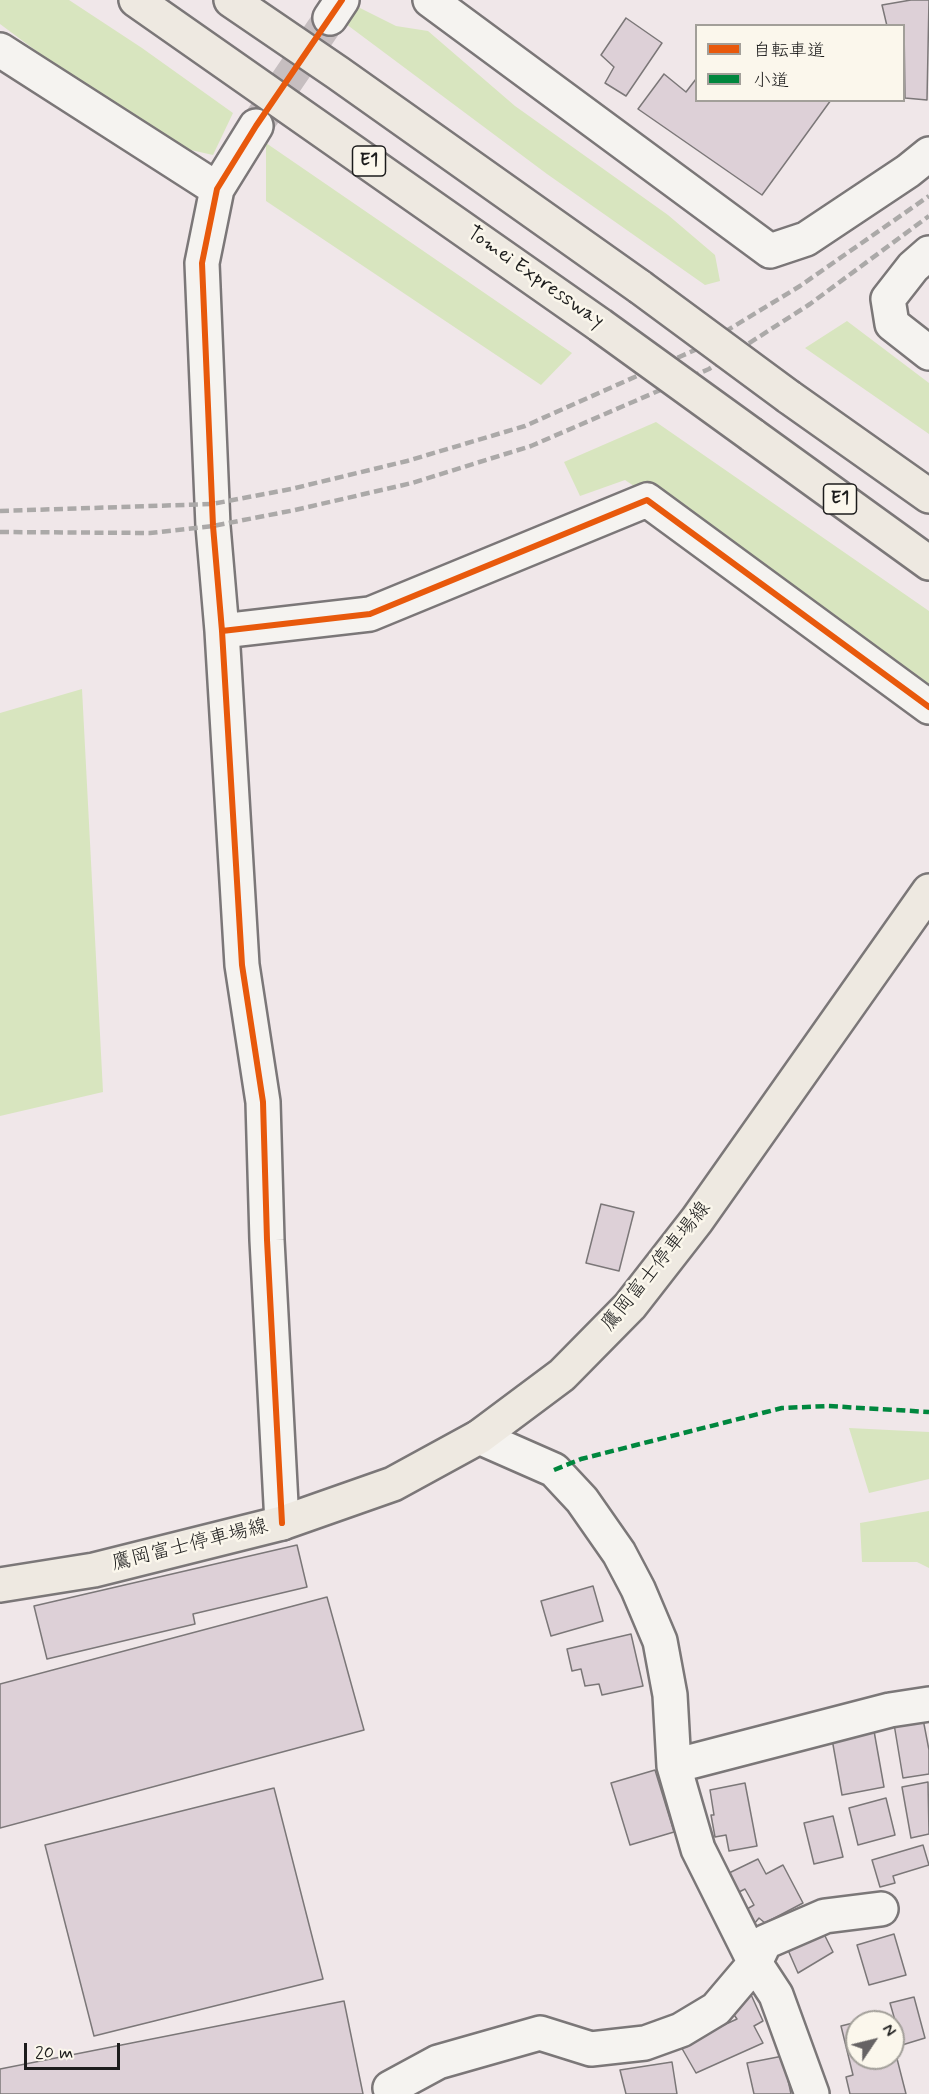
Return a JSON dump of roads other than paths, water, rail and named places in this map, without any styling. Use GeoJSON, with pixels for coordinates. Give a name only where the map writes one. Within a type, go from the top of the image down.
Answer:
{"type":"FeatureCollection","features":[{"type":"Feature","properties":{"kind":"main road","name":"Tomei Expressway"},"geometry":{"type":"LineString","coordinates":[[136,0],[600,325],[929,563]]}},
{"type":"Feature","properties":{"kind":"main road"},"geometry":{"type":"LineString","coordinates":[[231,0],[640,287],[789,397],[929,496]]}},
{"type":"Feature","properties":{"kind":"main road","name":"鷹岡富士停車場線"},"geometry":{"type":"LineString","coordinates":[[0,1585],[94,1570],[282,1523],[393,1484],[479,1437],[562,1375],[630,1306],[697,1220],[929,891]]}},
{"type":"Feature","properties":{"kind":"street"},"geometry":{"type":"LineString","coordinates":[[430,0],[770,251],[806,239],[908,171],[929,154]]}},
{"type":"Feature","properties":{"kind":"street"},"geometry":{"type":"LineString","coordinates":[[0,50],[217,189]]}},
{"type":"Feature","properties":{"kind":"street"},"geometry":{"type":"LineString","coordinates":[[256,126],[217,189],[202,262],[213,515],[242,965],[263,1102],[267,1240],[282,1523]]}},
{"type":"Feature","properties":{"kind":"street"},"geometry":{"type":"LineString","coordinates":[[929,253],[913,267],[888,299],[892,324],[929,352]]}},
{"type":"Feature","properties":{"kind":"street"},"geometry":{"type":"LineString","coordinates":[[222,631],[370,614],[647,500],[929,707]]}},
{"type":"Feature","properties":{"kind":"street"},"geometry":{"type":"LineString","coordinates":[[479,1437],[554,1470],[582,1500],[619,1554],[638,1589],[660,1641],[670,1695],[674,1766],[698,1849],[755,1963],[776,1995],[812,2094]]}},
{"type":"Feature","properties":{"kind":"street"},"geometry":{"type":"LineString","coordinates":[[674,1766],[890,1710],[929,1704]]}},
{"type":"Feature","properties":{"kind":"street"},"geometry":{"type":"LineString","coordinates":[[390,2088],[438,2062],[540,2033],[591,2049],[654,2040],[681,2030],[716,2009],[755,1963],[765,1942],[825,1916],[881,1909]]}},
{"type":"Feature","properties":{"kind":"tunnel"},"geometry":{"type":"LineString","coordinates":[[256,126],[330,18]]}},
{"type":"Feature","properties":{"kind":"railway"},"geometry":{"type":"LineString","coordinates":[[0,511],[212,504],[291,489],[407,461],[525,426],[695,350],[800,286],[929,196]]}},
{"type":"Feature","properties":{"kind":"railway"},"geometry":{"type":"LineString","coordinates":[[0,532],[150,533],[213,526],[412,483],[531,446],[709,369],[810,304],[929,216]]}}]}
